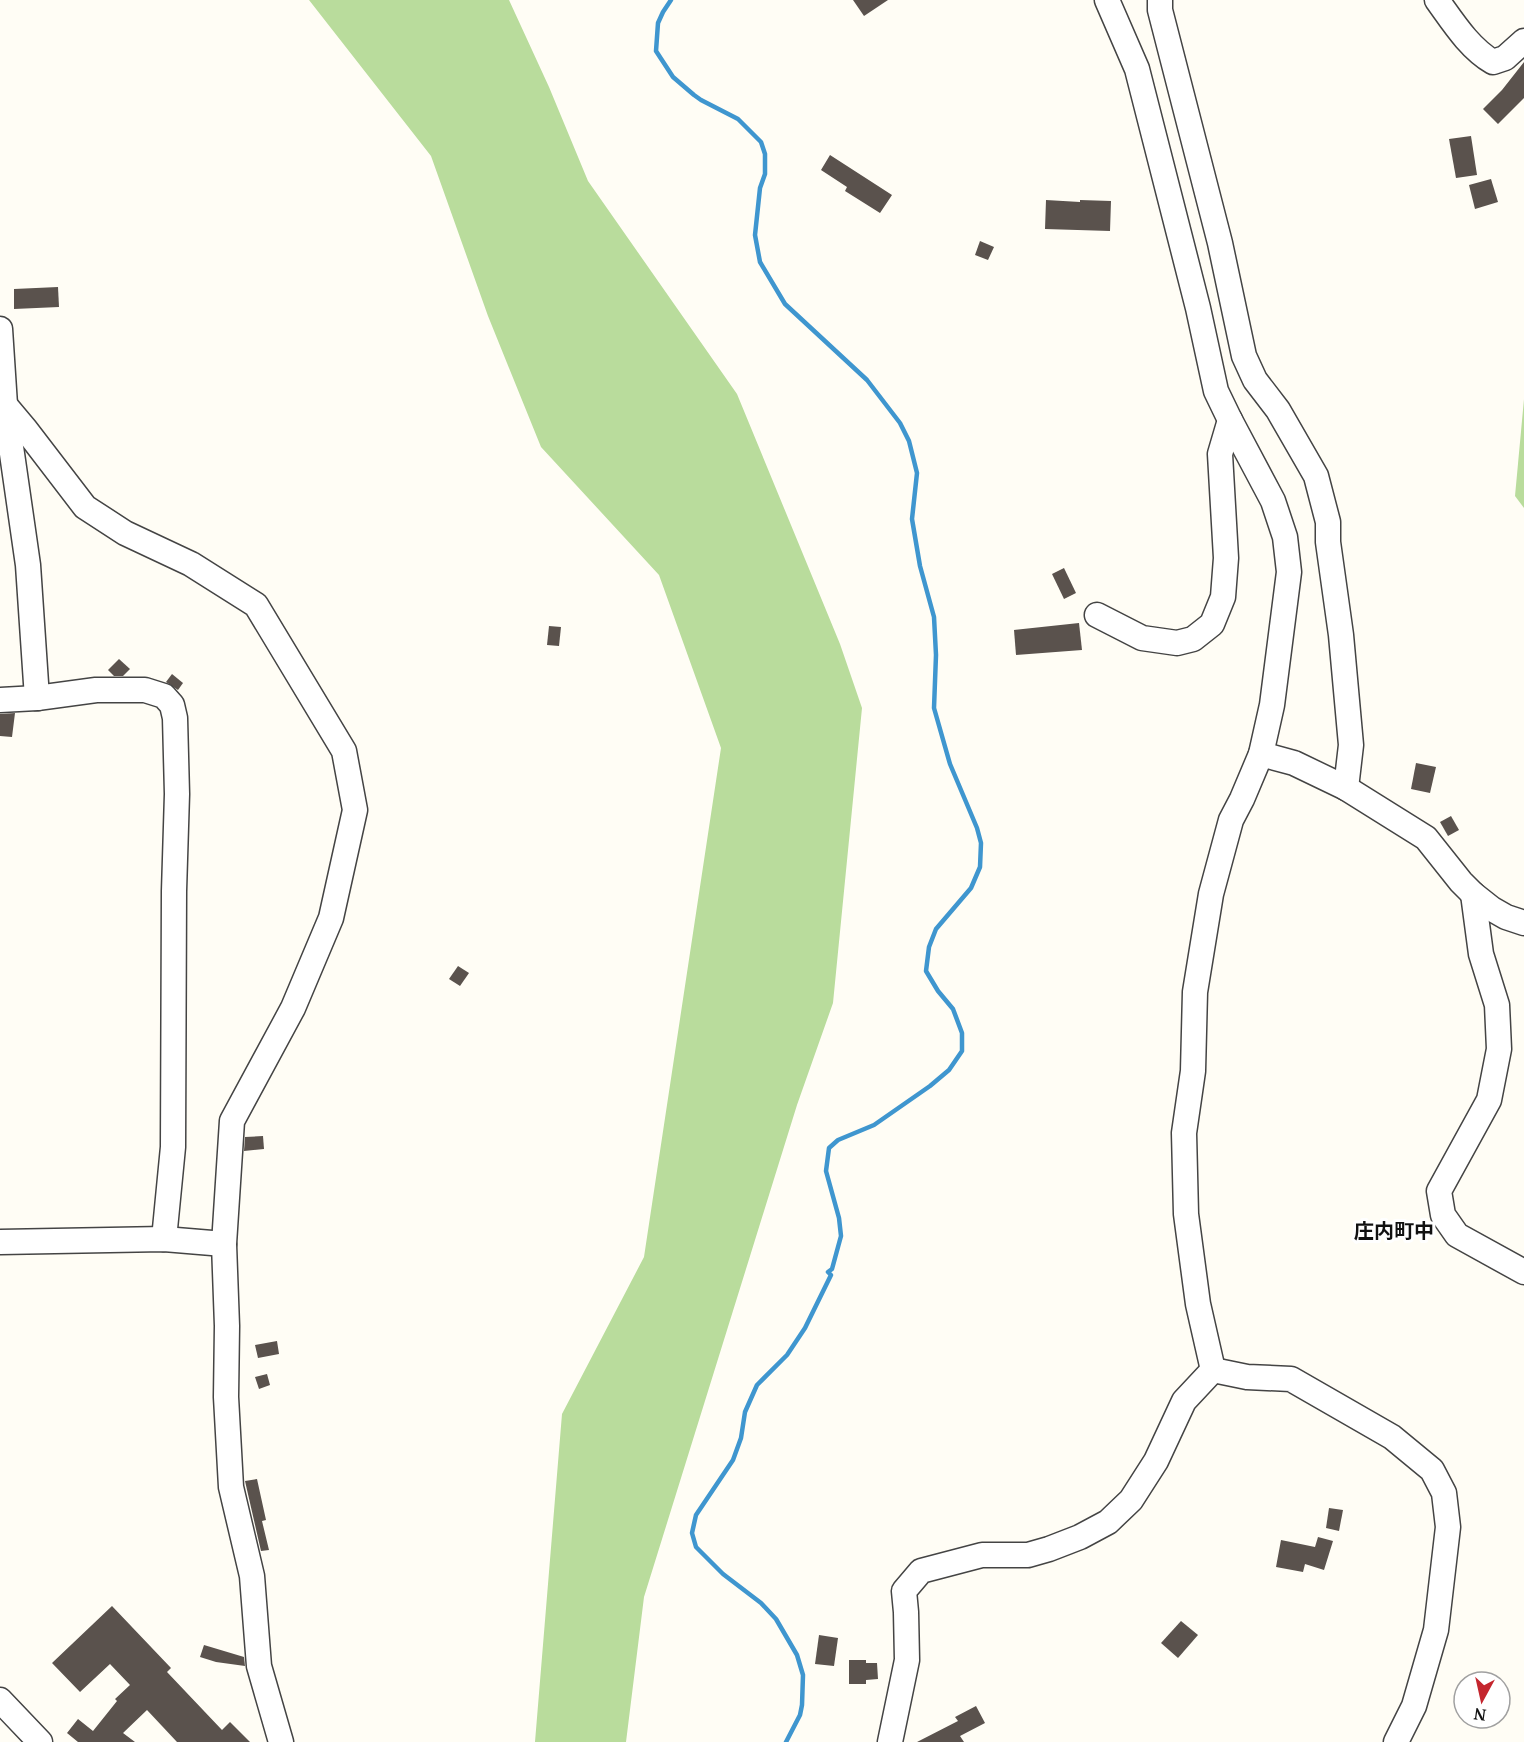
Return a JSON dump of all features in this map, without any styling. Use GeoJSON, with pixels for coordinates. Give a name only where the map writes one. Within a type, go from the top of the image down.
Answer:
{"type":"FeatureCollection","features":[{"type":"Feature","properties":{"kind":"street"},"geometry":{"type":"LineString","coordinates":[[1107,0],[1137,69],[1198,308],[1216,391],[1273,501],[1285,537],[1288,572],[1272,705],[1261,754],[1232,820],[1212,894],[1195,992],[1193,1071],[1184,1133],[1186,1214],[1198,1304],[1213,1370]]}},
{"type":"Feature","properties":{"kind":"street"},"geometry":{"type":"LineString","coordinates":[[1160,0],[1160,10],[1220,243],[1244,356],[1255,380],[1278,410],[1316,476],[1328,522],[1328,542],[1341,635],[1351,746],[1346,788]]}},
{"type":"Feature","properties":{"kind":"street"},"geometry":{"type":"LineString","coordinates":[[1437,0],[1464,36],[1483,56],[1493,62],[1506,58],[1524,41]]}},
{"type":"Feature","properties":{"kind":"street"},"geometry":{"type":"LineString","coordinates":[[0,329],[5,405],[28,565],[37,698]]}},
{"type":"Feature","properties":{"kind":"street"},"geometry":{"type":"LineString","coordinates":[[5,405],[85,507],[125,533],[190,564],[256,605],[344,751],[355,810],[331,918],[293,1008],[232,1121],[224,1244],[227,1326],[226,1397],[231,1487],[252,1576],[259,1666],[281,1742]]}},
{"type":"Feature","properties":{"kind":"street"},"geometry":{"type":"LineString","coordinates":[[1097,615],[1142,638],[1177,643],[1193,639],[1212,624],[1223,597],[1227,558],[1220,454],[1230,420]]}},
{"type":"Feature","properties":{"kind":"street"},"geometry":{"type":"LineString","coordinates":[[0,700],[37,698],[96,690],[145,690],[164,696],[172,705],[175,718],[177,794],[173,925],[173,1147],[164,1239]]}},
{"type":"Feature","properties":{"kind":"street"},"geometry":{"type":"LineString","coordinates":[[1261,754],[1294,763],[1346,788],[1426,838],[1473,894],[1506,917],[1524,923]]}},
{"type":"Feature","properties":{"kind":"street"},"geometry":{"type":"LineString","coordinates":[[1473,894],[1481,954],[1497,1005],[1499,1048],[1489,1100],[1439,1191],[1443,1215],[1457,1235],[1524,1272]]}},
{"type":"Feature","properties":{"kind":"street"},"geometry":{"type":"LineString","coordinates":[[0,1242],[164,1239],[224,1244]]}},
{"type":"Feature","properties":{"kind":"street"},"geometry":{"type":"LineString","coordinates":[[890,1742],[907,1660],[904,1591],[921,1571],[982,1556],[1028,1555],[1080,1537],[1108,1522],[1131,1500],[1156,1461],[1184,1401],[1213,1370]]}},
{"type":"Feature","properties":{"kind":"street"},"geometry":{"type":"LineString","coordinates":[[1213,1370],[1247,1377],[1291,1379],[1392,1437],[1432,1470],[1444,1493],[1448,1527],[1436,1629],[1414,1706],[1396,1742]]}},
{"type":"Feature","properties":{"kind":"street"},"geometry":{"type":"LineString","coordinates":[[0,1700],[40,1742]]}},
{"type":"Feature","properties":{"kind":"green space"},"geometry":{"type":"Polygon","coordinates":[[[309,0],[509,0],[549,87],[588,181],[737,394],[840,644],[862,708],[833,1003],[797,1105],[644,1597],[626,1742],[535,1742],[562,1414],[644,1257],[721,748],[659,575],[541,447],[488,316],[431,156],[309,0]]]}},
{"type":"Feature","properties":{"kind":"green space"},"geometry":{"type":"Polygon","coordinates":[[[1524,399],[1524,508],[1515,496],[1524,399]]]}},
{"type":"Feature","properties":{"kind":"building"},"geometry":{"type":"Polygon","coordinates":[[[853,0],[888,0],[864,16],[853,0]]]}},
{"type":"Feature","properties":{"kind":"building"},"geometry":{"type":"Polygon","coordinates":[[[1524,62],[1524,98],[1498,124],[1483,109],[1502,90],[1524,62]]]}},
{"type":"Feature","properties":{"kind":"building"},"geometry":{"type":"Polygon","coordinates":[[[1471,136],[1477,175],[1456,178],[1449,139],[1471,136]]]}},
{"type":"Feature","properties":{"kind":"building"},"geometry":{"type":"Polygon","coordinates":[[[830,155],[892,195],[880,213],[845,191],[847,187],[821,170],[830,155]]]}},
{"type":"Feature","properties":{"kind":"building"},"geometry":{"type":"Polygon","coordinates":[[[1491,179],[1498,202],[1475,209],[1469,185],[1491,179]]]}},
{"type":"Feature","properties":{"kind":"building"},"geometry":{"type":"Polygon","coordinates":[[[1046,200],[1111,201],[1110,231],[1045,229],[1046,200]]]}},
{"type":"Feature","properties":{"kind":"building"},"geometry":{"type":"Polygon","coordinates":[[[980,241],[994,247],[988,260],[975,255],[980,241]]]}},
{"type":"Feature","properties":{"kind":"building"},"geometry":{"type":"Polygon","coordinates":[[[58,287],[59,307],[14,309],[14,289],[58,287]]]}},
{"type":"Feature","properties":{"kind":"building"},"geometry":{"type":"Polygon","coordinates":[[[1064,568],[1076,593],[1064,599],[1052,574],[1064,568]]]}},
{"type":"Feature","properties":{"kind":"building"},"geometry":{"type":"Polygon","coordinates":[[[1079,623],[1082,650],[1016,655],[1014,630],[1079,623]]]}},
{"type":"Feature","properties":{"kind":"building"},"geometry":{"type":"Polygon","coordinates":[[[549,626],[561,627],[559,646],[547,645],[549,626]]]}},
{"type":"Feature","properties":{"kind":"building"},"geometry":{"type":"Polygon","coordinates":[[[119,659],[130,669],[123,676],[114,676],[108,670],[119,659]]]}},
{"type":"Feature","properties":{"kind":"building"},"geometry":{"type":"Polygon","coordinates":[[[172,674],[183,683],[178,690],[166,682],[172,674]]]}},
{"type":"Feature","properties":{"kind":"building"},"geometry":{"type":"Polygon","coordinates":[[[15,713],[12,737],[0,736],[0,714],[15,713]]]}},
{"type":"Feature","properties":{"kind":"building"},"geometry":{"type":"Polygon","coordinates":[[[1416,763],[1436,767],[1430,793],[1411,789],[1416,763]]]}},
{"type":"Feature","properties":{"kind":"building"},"geometry":{"type":"Polygon","coordinates":[[[1451,816],[1459,830],[1448,836],[1440,822],[1451,816]]]}},
{"type":"Feature","properties":{"kind":"building"},"geometry":{"type":"Polygon","coordinates":[[[458,966],[469,973],[460,986],[449,979],[458,966]]]}},
{"type":"Feature","properties":{"kind":"building"},"geometry":{"type":"Polygon","coordinates":[[[263,1136],[264,1149],[244,1151],[245,1137],[263,1136]]]}},
{"type":"Feature","properties":{"kind":"building"},"geometry":{"type":"Polygon","coordinates":[[[277,1341],[279,1354],[258,1358],[255,1345],[277,1341]]]}},
{"type":"Feature","properties":{"kind":"building"},"geometry":{"type":"Polygon","coordinates":[[[267,1374],[270,1385],[259,1389],[255,1377],[267,1374]]]}},
{"type":"Feature","properties":{"kind":"building"},"geometry":{"type":"Polygon","coordinates":[[[257,1479],[266,1520],[262,1521],[269,1550],[261,1551],[245,1481],[257,1479]]]}},
{"type":"Feature","properties":{"kind":"building"},"geometry":{"type":"Polygon","coordinates":[[[1329,1508],[1343,1510],[1339,1531],[1326,1528],[1329,1508]]]}},
{"type":"Feature","properties":{"kind":"building"},"geometry":{"type":"Polygon","coordinates":[[[1318,1537],[1333,1541],[1324,1570],[1305,1564],[1303,1572],[1276,1567],[1281,1540],[1315,1547],[1318,1537]]]}},
{"type":"Feature","properties":{"kind":"building"},"geometry":{"type":"Polygon","coordinates":[[[112,1606],[171,1668],[167,1672],[222,1730],[230,1722],[250,1742],[177,1742],[147,1710],[123,1733],[135,1742],[78,1742],[67,1733],[78,1719],[93,1731],[117,1701],[115,1699],[130,1685],[110,1664],[80,1692],[52,1663],[112,1606]]]}},
{"type":"Feature","properties":{"kind":"building"},"geometry":{"type":"Polygon","coordinates":[[[1181,1621],[1198,1635],[1178,1658],[1161,1643],[1181,1621]]]}},
{"type":"Feature","properties":{"kind":"building"},"geometry":{"type":"Polygon","coordinates":[[[819,1635],[838,1638],[834,1666],[815,1664],[819,1635]]]}},
{"type":"Feature","properties":{"kind":"building"},"geometry":{"type":"Polygon","coordinates":[[[204,1645],[244,1657],[245,1666],[200,1657],[204,1645]]]}},
{"type":"Feature","properties":{"kind":"building"},"geometry":{"type":"Polygon","coordinates":[[[849,1660],[866,1660],[866,1663],[877,1663],[878,1679],[866,1680],[866,1684],[849,1684],[849,1660]]]}},
{"type":"Feature","properties":{"kind":"building"},"geometry":{"type":"Polygon","coordinates":[[[976,1706],[985,1723],[960,1736],[964,1742],[917,1742],[958,1721],[955,1717],[976,1706]]]}},
{"type":"Feature","properties":{"kind":"waterway"},"geometry":{"type":"LineString","coordinates":[[671,0],[658,23],[656,51],[673,77],[701,100],[738,119],[761,142],[765,154],[765,174],[760,188],[755,235],[760,262],[785,304],[867,380],[900,423],[909,441],[917,473],[912,519],[920,566],[934,617],[936,655],[934,708],[950,764],[981,843],[980,867],[971,888],[936,929],[929,947],[926,971],[938,991],[953,1009],[962,1033],[962,1051],[949,1070],[930,1086],[874,1125],[838,1140],[829,1148],[826,1171],[839,1218],[841,1236],[832,1269],[828,1272],[831,1275],[805,1328],[787,1355],[757,1385],[745,1412],[741,1438],[733,1460],[696,1515],[692,1533],[696,1547],[723,1574],[761,1603],[776,1619],[797,1655],[803,1675],[802,1705],[800,1715],[786,1742]]}},
{"type":"Feature","properties":{"kind":"district","name":"庄内町中"},"geometry":{"type":"Point","coordinates":[1394,1230]}}]}
